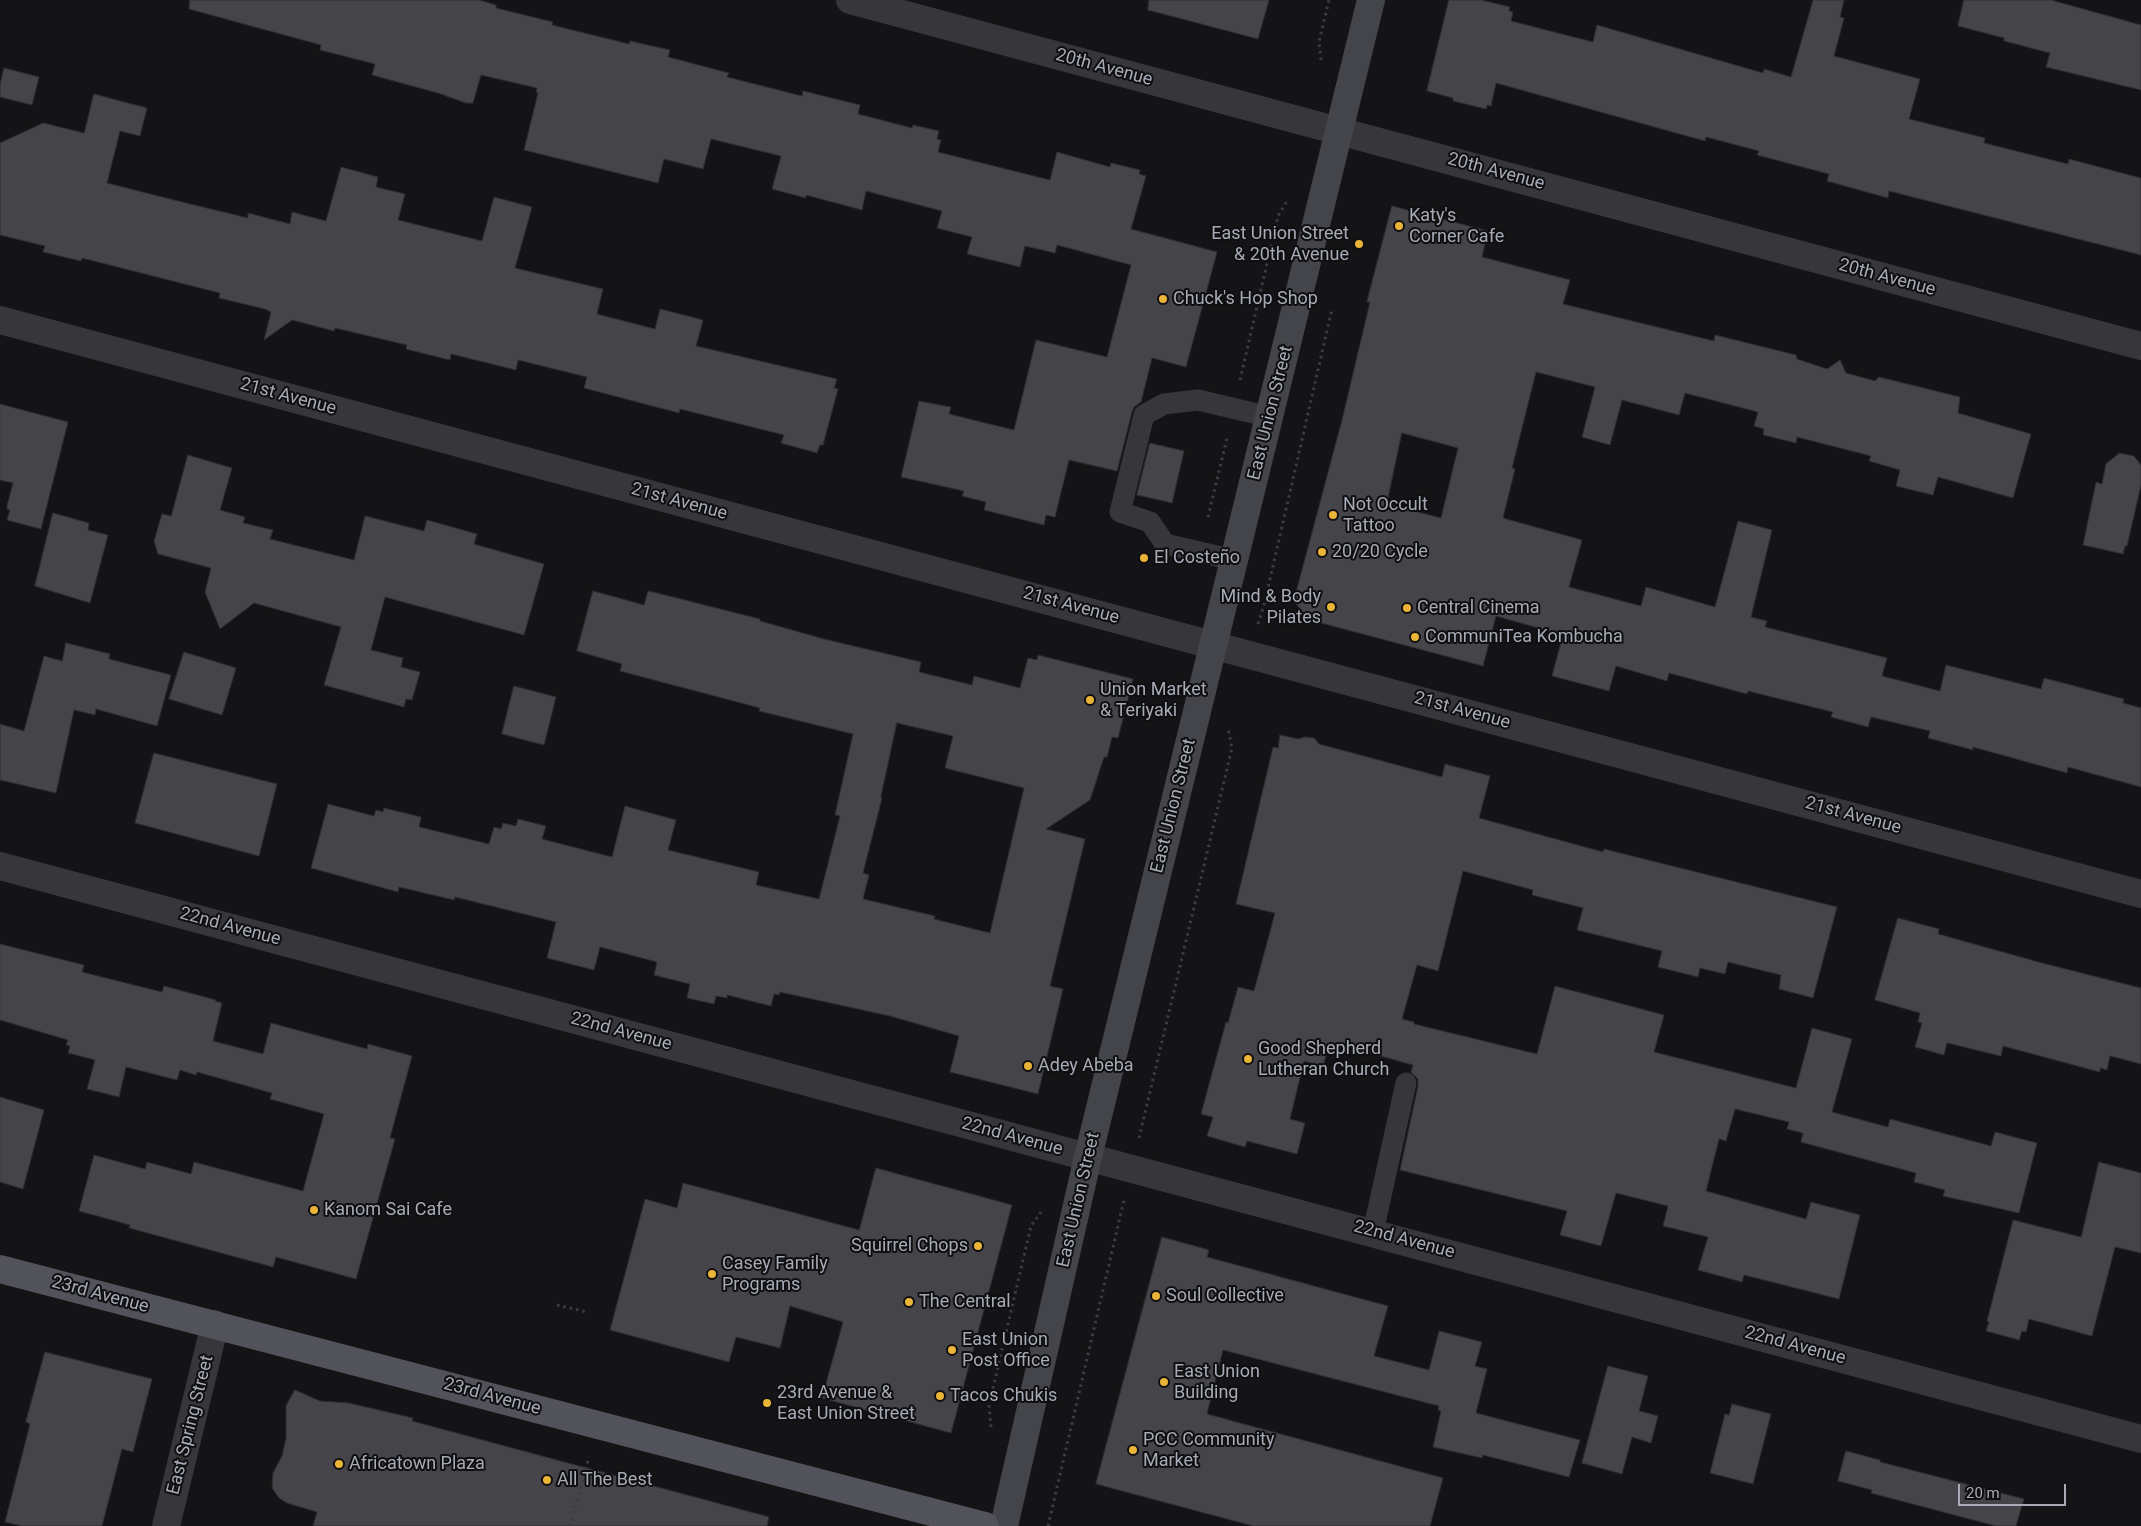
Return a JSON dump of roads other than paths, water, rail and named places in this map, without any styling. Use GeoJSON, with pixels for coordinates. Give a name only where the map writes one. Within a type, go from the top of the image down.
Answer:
{"type":"FeatureCollection","features":[{"type":"Feature","properties":{"kind":"main road","name":"East Union Street"},"geometry":{"type":"LineString","coordinates":[[1004,1526],[1088,1157],[1341,130],[1371,0]]}},
{"type":"Feature","properties":{"kind":"main road","name":"23rd Avenue"},"geometry":{"type":"LineString","coordinates":[[0,1269],[985,1526]]}},
{"type":"Feature","properties":{"kind":"street","name":"20th Avenue"},"geometry":{"type":"LineString","coordinates":[[850,0],[1341,130],[2141,346]]}},
{"type":"Feature","properties":{"kind":"street","name":"21st Avenue"},"geometry":{"type":"LineString","coordinates":[[0,320],[2141,894]]}},
{"type":"Feature","properties":{"kind":"street","name":"22nd Avenue"},"geometry":{"type":"LineString","coordinates":[[0,866],[2141,1439]]}},
{"type":"Feature","properties":{"kind":"street","name":"East Spring Street"},"geometry":{"type":"LineString","coordinates":[[166,1526],[215,1324]]}},
{"type":"Feature","properties":{"kind":"lane"},"geometry":{"type":"LineString","coordinates":[[1234,560],[1164,544],[1150,522],[1120,512],[1122,502],[1144,415],[1164,404],[1198,400],[1270,417]]}},
{"type":"Feature","properties":{"kind":"lane"},"geometry":{"type":"LineString","coordinates":[[1373,1232],[1406,1083]]}},
{"type":"Feature","properties":{"kind":"place","name":"Katy's Corner Cafe"},"geometry":{"type":"Point","coordinates":[1399,226]}},
{"type":"Feature","properties":{"kind":"place","name":"East Union Street & 20th Avenue"},"geometry":{"type":"Point","coordinates":[1359,244]}},
{"type":"Feature","properties":{"kind":"place","name":"Chuck's Hop Shop"},"geometry":{"type":"Point","coordinates":[1163,299]}},
{"type":"Feature","properties":{"kind":"place","name":"Not Occult Tattoo"},"geometry":{"type":"Point","coordinates":[1333,515]}},
{"type":"Feature","properties":{"kind":"place","name":"20/20 Cycle"},"geometry":{"type":"Point","coordinates":[1322,552]}},
{"type":"Feature","properties":{"kind":"place","name":"El Costeño"},"geometry":{"type":"Point","coordinates":[1144,558]}},
{"type":"Feature","properties":{"kind":"place","name":"Mind & Body Pilates"},"geometry":{"type":"Point","coordinates":[1331,607]}},
{"type":"Feature","properties":{"kind":"place","name":"Central Cinema"},"geometry":{"type":"Point","coordinates":[1407,608]}},
{"type":"Feature","properties":{"kind":"place","name":"CommuniTea Kombucha"},"geometry":{"type":"Point","coordinates":[1415,637]}},
{"type":"Feature","properties":{"kind":"place","name":"Union Market & Teriyaki"},"geometry":{"type":"Point","coordinates":[1090,700]}},
{"type":"Feature","properties":{"kind":"place","name":"Good Shepherd Lutheran Church"},"geometry":{"type":"Point","coordinates":[1248,1059]}},
{"type":"Feature","properties":{"kind":"place","name":"Adey Abeba"},"geometry":{"type":"Point","coordinates":[1028,1066]}},
{"type":"Feature","properties":{"kind":"place","name":"Kanom Sai Cafe"},"geometry":{"type":"Point","coordinates":[314,1210]}},
{"type":"Feature","properties":{"kind":"place","name":"Squirrel Chops"},"geometry":{"type":"Point","coordinates":[978,1246]}},
{"type":"Feature","properties":{"kind":"place","name":"Casey Family Programs"},"geometry":{"type":"Point","coordinates":[712,1274]}},
{"type":"Feature","properties":{"kind":"place","name":"Soul Collective"},"geometry":{"type":"Point","coordinates":[1156,1296]}},
{"type":"Feature","properties":{"kind":"place","name":"The Central"},"geometry":{"type":"Point","coordinates":[909,1302]}},
{"type":"Feature","properties":{"kind":"place","name":"East Union Post Office"},"geometry":{"type":"Point","coordinates":[952,1350]}},
{"type":"Feature","properties":{"kind":"place","name":"East Union Building"},"geometry":{"type":"Point","coordinates":[1164,1382]}},
{"type":"Feature","properties":{"kind":"place","name":"Tacos Chukis"},"geometry":{"type":"Point","coordinates":[940,1396]}},
{"type":"Feature","properties":{"kind":"place","name":"23rd Avenue & East Union Street"},"geometry":{"type":"Point","coordinates":[767,1403]}},
{"type":"Feature","properties":{"kind":"place","name":"PCC Community Market"},"geometry":{"type":"Point","coordinates":[1133,1450]}},
{"type":"Feature","properties":{"kind":"place","name":"Africatown Plaza"},"geometry":{"type":"Point","coordinates":[339,1464]}},
{"type":"Feature","properties":{"kind":"place","name":"All The Best"},"geometry":{"type":"Point","coordinates":[547,1480]}}]}
